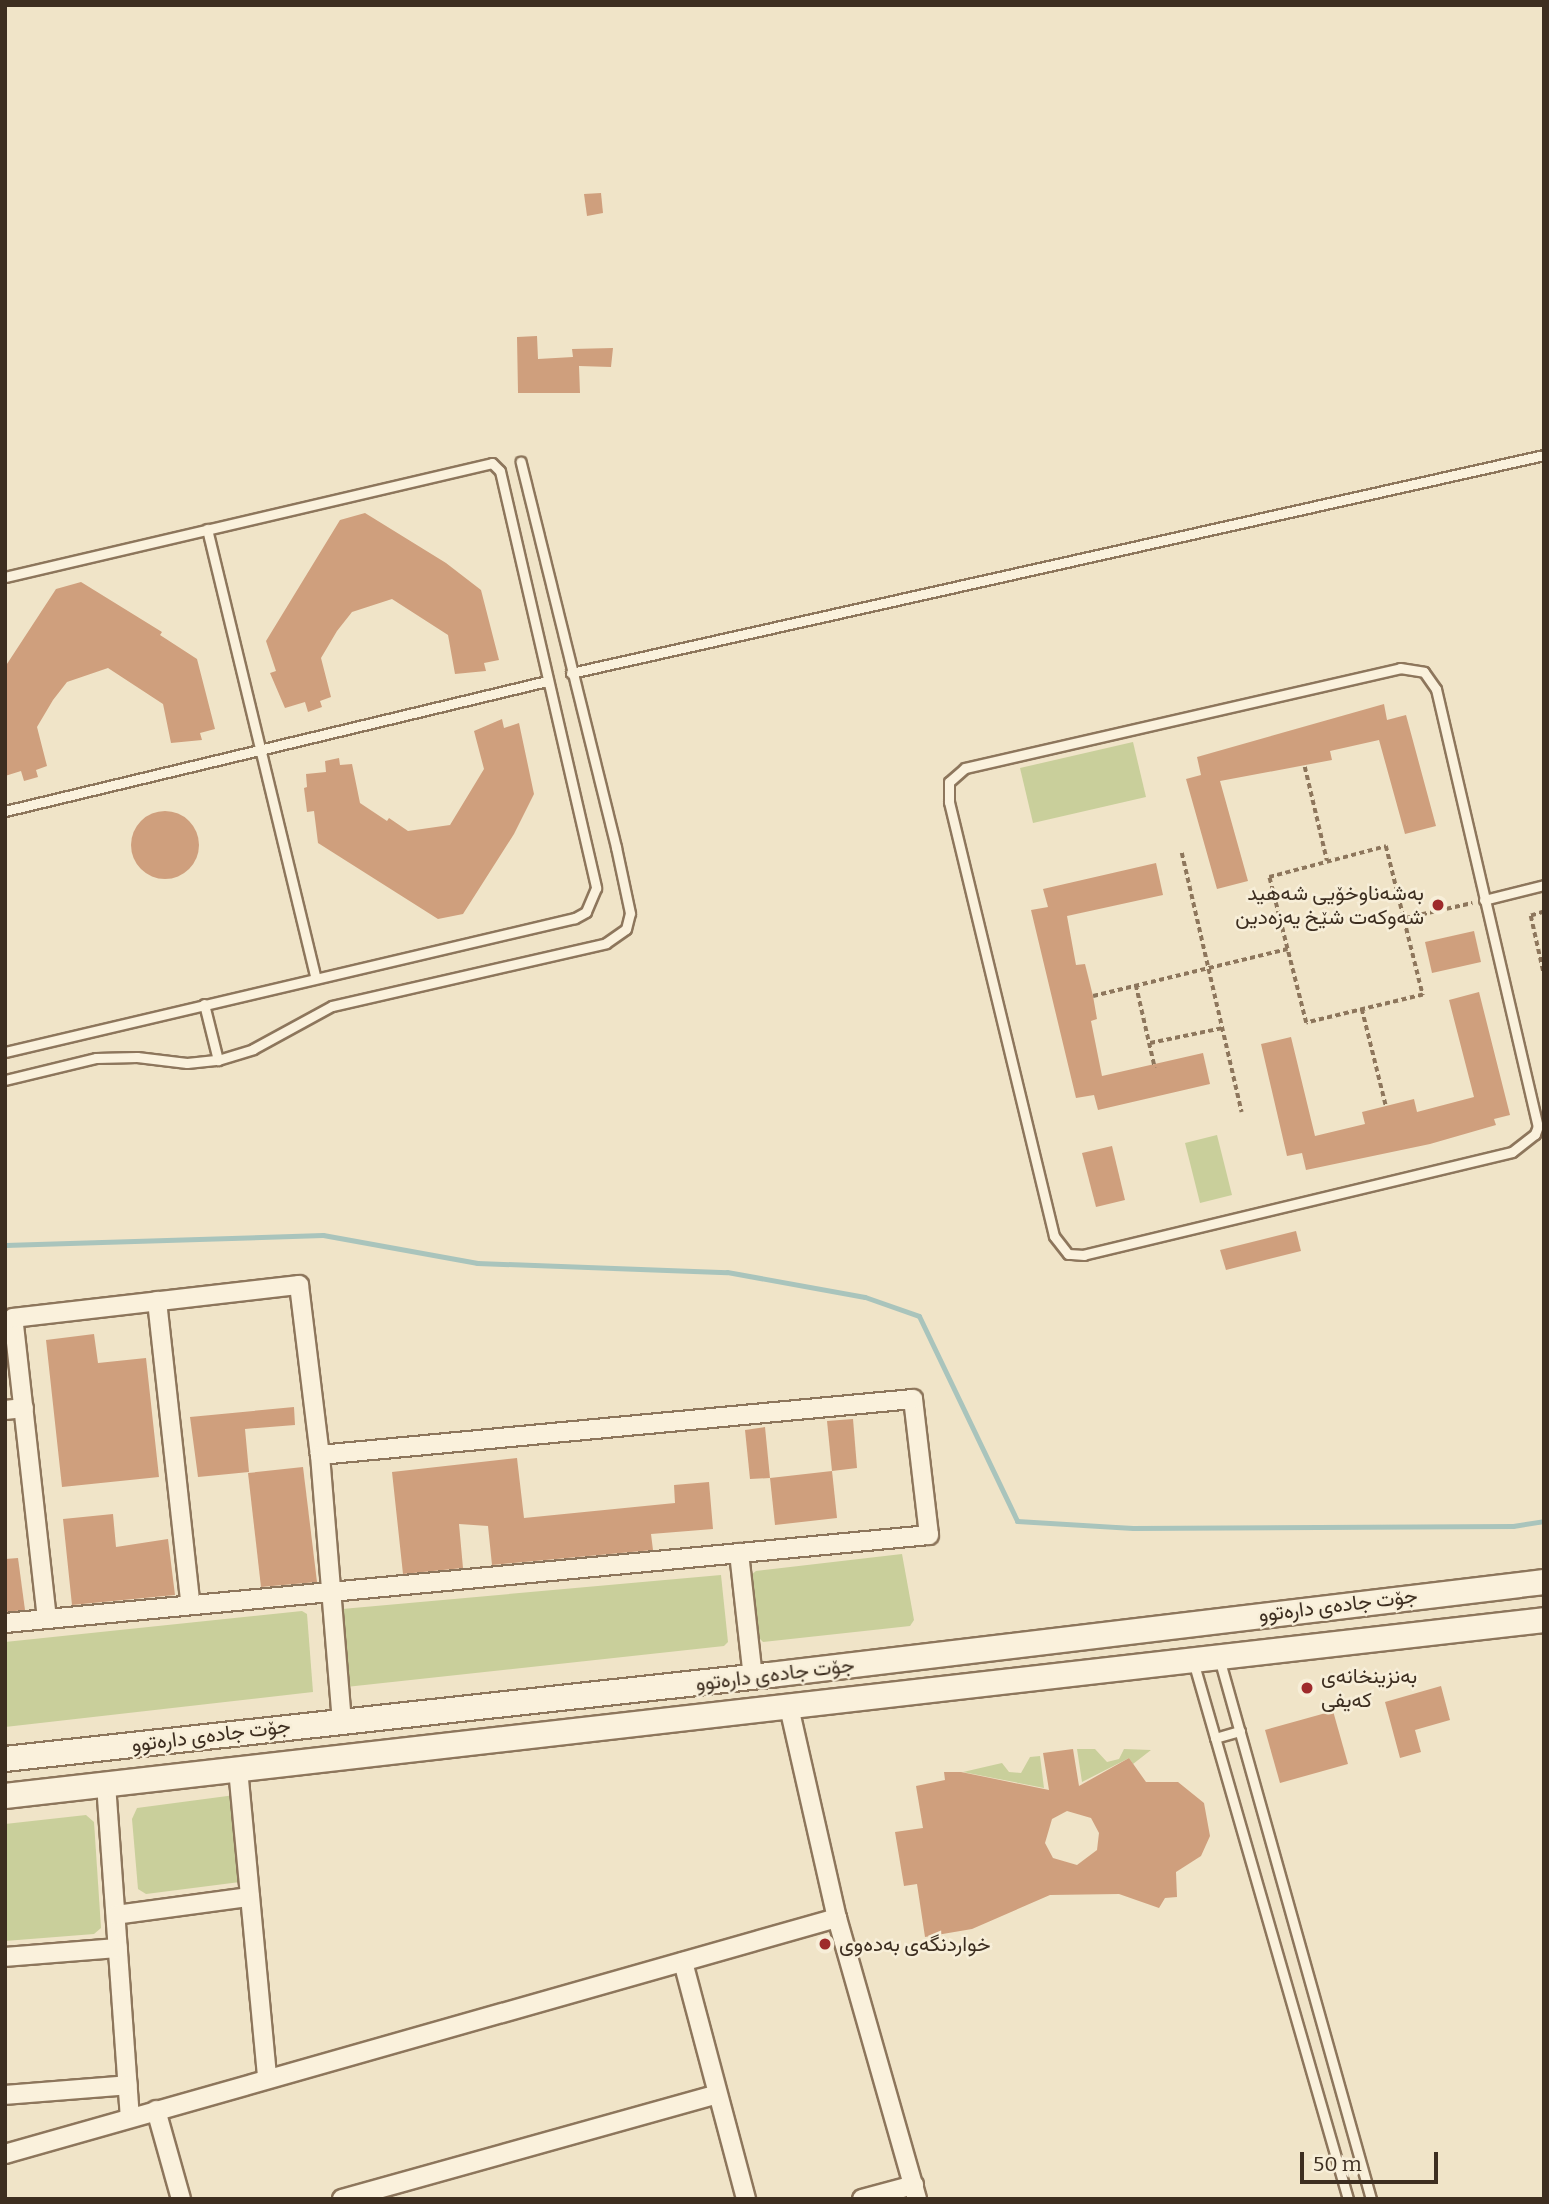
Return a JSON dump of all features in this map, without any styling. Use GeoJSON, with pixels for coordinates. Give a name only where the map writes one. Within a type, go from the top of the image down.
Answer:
{"type":"FeatureCollection","features":[{"type":"Feature","properties":{"kind":"main road","name":"جۆت جادەی دارەتوو"},"geometry":{"type":"LineString","coordinates":[[5,1759],[753,1676],[1544,1582]]}},
{"type":"Feature","properties":{"kind":"main road","name":"جۆت جادەی دارەتوو"},"geometry":{"type":"LineString","coordinates":[[5,1796],[1544,1620]]}},
{"type":"Feature","properties":{"kind":"main road"},"geometry":{"type":"LineString","coordinates":[[513,1703],[518,1738]]}},
{"type":"Feature","properties":{"kind":"street"},"geometry":{"type":"LineString","coordinates":[[47,1619],[13,1318],[299,1285],[320,1455],[342,1721]]}},
{"type":"Feature","properties":{"kind":"street"},"geometry":{"type":"LineString","coordinates":[[157,1301],[190,1602]]}},
{"type":"Feature","properties":{"kind":"street"},"geometry":{"type":"LineString","coordinates":[[5,1623],[190,1602],[929,1535],[913,1399],[320,1455]]}},
{"type":"Feature","properties":{"kind":"street"},"geometry":{"type":"LineString","coordinates":[[5,1410],[24,1408]]}},
{"type":"Feature","properties":{"kind":"street"},"geometry":{"type":"LineString","coordinates":[[739,1553],[753,1676]]}},
{"type":"Feature","properties":{"kind":"street"},"geometry":{"type":"LineString","coordinates":[[789,1707],[837,1918],[915,2192],[862,2199]]}},
{"type":"Feature","properties":{"kind":"street"},"geometry":{"type":"LineString","coordinates":[[238,1769],[267,2077]]}},
{"type":"Feature","properties":{"kind":"street"},"geometry":{"type":"LineString","coordinates":[[106,1784],[130,2117]]}},
{"type":"Feature","properties":{"kind":"street"},"geometry":{"type":"LineString","coordinates":[[116,1915],[250,1897]]}},
{"type":"Feature","properties":{"kind":"street"},"geometry":{"type":"LineString","coordinates":[[5,2154],[267,2077],[837,1918]]}},
{"type":"Feature","properties":{"kind":"street"},"geometry":{"type":"LineString","coordinates":[[5,1957],[118,1948]]}},
{"type":"Feature","properties":{"kind":"street"},"geometry":{"type":"LineString","coordinates":[[683,1962],[746,2199]]}},
{"type":"Feature","properties":{"kind":"street"},"geometry":{"type":"LineString","coordinates":[[5,2095],[128,2085]]}},
{"type":"Feature","properties":{"kind":"street"},"geometry":{"type":"LineString","coordinates":[[342,2199],[717,2094]]}},
{"type":"Feature","properties":{"kind":"street"},"geometry":{"type":"LineString","coordinates":[[156,2110],[181,2199]]}},
{"type":"Feature","properties":{"kind":"lane"},"geometry":{"type":"LineString","coordinates":[[571,673],[1544,455]]}},
{"type":"Feature","properties":{"kind":"lane"},"geometry":{"type":"LineString","coordinates":[[5,1080],[117,1056],[187,1063],[218,1060],[253,1049],[332,1006],[606,943],[621,936],[631,913],[521,462]]}},
{"type":"Feature","properties":{"kind":"lane"},"geometry":{"type":"LineString","coordinates":[[5,577],[492,463],[500,471],[595,881],[595,896],[586,912],[5,1052]]}},
{"type":"Feature","properties":{"kind":"lane"},"geometry":{"type":"LineString","coordinates":[[207,529],[316,978]]}},
{"type":"Feature","properties":{"kind":"lane"},"geometry":{"type":"LineString","coordinates":[[1413,670],[1424,672],[1436,689],[1484,900],[1538,1126],[1524,1147],[1084,1255],[1068,1254],[1056,1245],[949,802],[949,782],[954,773],[1365,675],[1413,670]]}},
{"type":"Feature","properties":{"kind":"lane"},"geometry":{"type":"LineString","coordinates":[[5,811],[547,681]]}},
{"type":"Feature","properties":{"kind":"lane"},"geometry":{"type":"LineString","coordinates":[[1484,900],[1544,884]]}},
{"type":"Feature","properties":{"kind":"lane"},"geometry":{"type":"LineString","coordinates":[[204,1004],[218,1060]]}},
{"type":"Feature","properties":{"kind":"lane"},"geometry":{"type":"LineString","coordinates":[[1219,1657],[1371,2199]]}},
{"type":"Feature","properties":{"kind":"lane"},"geometry":{"type":"LineString","coordinates":[[1193,1660],[1348,2199]]}},
{"type":"Feature","properties":{"kind":"lane"},"geometry":{"type":"LineString","coordinates":[[1215,1738],[1240,1731]]}},
{"type":"Feature","properties":{"kind":"path"},"geometry":{"type":"LineString","coordinates":[[1305,767],[1327,860]]}},
{"type":"Feature","properties":{"kind":"path"},"geometry":{"type":"LineString","coordinates":[[1386,846],[1405,918],[1423,995],[1306,1023],[1269,877],[1386,846]]}},
{"type":"Feature","properties":{"kind":"path"},"geometry":{"type":"LineString","coordinates":[[1182,853],[1242,1112]]}},
{"type":"Feature","properties":{"kind":"path"},"geometry":{"type":"LineString","coordinates":[[1405,918],[1484,900]]}},
{"type":"Feature","properties":{"kind":"path"},"geometry":{"type":"LineString","coordinates":[[1544,912],[1531,916],[1544,974]]}},
{"type":"Feature","properties":{"kind":"path"},"geometry":{"type":"LineString","coordinates":[[1093,996],[1287,949]]}},
{"type":"Feature","properties":{"kind":"path"},"geometry":{"type":"LineString","coordinates":[[1136,985],[1155,1068]]}},
{"type":"Feature","properties":{"kind":"path"},"geometry":{"type":"LineString","coordinates":[[1362,1009],[1386,1106]]}},
{"type":"Feature","properties":{"kind":"path"},"geometry":{"type":"LineString","coordinates":[[1150,1043],[1223,1028]]}},
{"type":"Feature","properties":{"kind":"green space"},"geometry":{"type":"Polygon","coordinates":[[[1133,742],[1146,797],[1033,823],[1020,768],[1133,742]]]}},
{"type":"Feature","properties":{"kind":"green space"},"geometry":{"type":"Polygon","coordinates":[[[1217,1135],[1232,1195],[1200,1203],[1185,1143],[1217,1135]]]}},
{"type":"Feature","properties":{"kind":"green space"},"geometry":{"type":"Polygon","coordinates":[[[902,1554],[914,1620],[910,1626],[763,1642],[758,1637],[751,1575],[756,1571],[902,1554]]]}},
{"type":"Feature","properties":{"kind":"green space"},"geometry":{"type":"Polygon","coordinates":[[[721,1575],[728,1642],[724,1646],[346,1687],[338,1613],[342,1609],[721,1575]]]}},
{"type":"Feature","properties":{"kind":"green space"},"geometry":{"type":"Polygon","coordinates":[[[302,1611],[307,1614],[313,1692],[5,1727],[5,1642],[302,1611]]]}},
{"type":"Feature","properties":{"kind":"green space"},"geometry":{"type":"Polygon","coordinates":[[[1077,1749],[1095,1749],[1107,1762],[1119,1759],[1124,1749],[1151,1750],[1133,1764],[1129,1758],[1082,1782],[1077,1749]]]}},
{"type":"Feature","properties":{"kind":"green space"},"geometry":{"type":"Polygon","coordinates":[[[1040,1756],[1044,1788],[963,1772],[1002,1763],[1009,1772],[1021,1773],[1030,1757],[1040,1756]]]}},
{"type":"Feature","properties":{"kind":"green space"},"geometry":{"type":"Polygon","coordinates":[[[235,1795],[243,1878],[240,1882],[146,1894],[138,1889],[132,1819],[137,1808],[235,1795]]]}},
{"type":"Feature","properties":{"kind":"green space"},"geometry":{"type":"Polygon","coordinates":[[[86,1815],[94,1822],[101,1928],[94,1934],[5,1941],[5,1824],[86,1815]]]}},
{"type":"Feature","properties":{"kind":"building"},"geometry":{"type":"Polygon","coordinates":[[[601,193],[603,213],[587,216],[584,194],[601,193]]]}},
{"type":"Feature","properties":{"kind":"building"},"geometry":{"type":"Polygon","coordinates":[[[537,336],[538,359],[573,357],[572,349],[613,348],[611,367],[579,366],[580,393],[518,393],[517,337],[537,336]]]}},
{"type":"Feature","properties":{"kind":"building"},"geometry":{"type":"Polygon","coordinates":[[[365,513],[446,563],[481,590],[499,660],[484,663],[486,671],[455,674],[448,635],[392,599],[352,612],[337,631],[321,658],[331,697],[320,701],[322,707],[308,712],[305,702],[285,708],[270,673],[276,671],[266,641],[340,520],[365,513]]]}},
{"type":"Feature","properties":{"kind":"building"},"geometry":{"type":"Polygon","coordinates":[[[81,582],[162,632],[160,635],[197,659],[215,729],[200,733],[202,740],[171,743],[163,704],[108,668],[67,682],[53,700],[37,727],[47,766],[36,770],[38,777],[24,781],[21,771],[5,776],[5,667],[56,589],[81,582]]]}},
{"type":"Feature","properties":{"kind":"building"},"geometry":{"type":"Polygon","coordinates":[[[1384,704],[1387,720],[1406,715],[1436,826],[1405,834],[1379,740],[1330,751],[1332,760],[1220,781],[1248,881],[1217,889],[1186,779],[1201,775],[1197,757],[1384,704]]]}},
{"type":"Feature","properties":{"kind":"building"},"geometry":{"type":"Polygon","coordinates":[[[502,719],[504,728],[519,723],[534,794],[514,834],[463,914],[438,919],[318,843],[314,811],[307,812],[304,788],[307,787],[306,774],[326,772],[325,761],[339,758],[340,765],[352,764],[360,803],[387,821],[389,818],[408,831],[450,825],[484,769],[474,731],[502,719]]]}},
{"type":"Feature","properties":{"kind":"building"},"geometry":{"type":"Polygon","coordinates":[[[165,811],[178,814],[189,821],[196,832],[199,845],[196,858],[189,869],[178,876],[165,879],[152,876],[141,869],[134,858],[131,845],[134,832],[141,821],[152,814],[165,811]]]}},
{"type":"Feature","properties":{"kind":"building"},"geometry":{"type":"Polygon","coordinates":[[[1156,863],[1163,895],[1067,916],[1076,965],[1085,964],[1093,996],[1097,1019],[1091,1021],[1102,1076],[1203,1053],[1210,1084],[1098,1110],[1094,1095],[1076,1098],[1031,910],[1048,907],[1043,889],[1156,863]]]}},
{"type":"Feature","properties":{"kind":"building"},"geometry":{"type":"Polygon","coordinates":[[[1474,931],[1481,962],[1432,973],[1425,942],[1474,931]]]}},
{"type":"Feature","properties":{"kind":"building"},"geometry":{"type":"Polygon","coordinates":[[[1479,992],[1510,1115],[1494,1119],[1496,1125],[1430,1144],[1306,1170],[1302,1153],[1287,1156],[1261,1044],[1291,1037],[1315,1136],[1365,1124],[1362,1112],[1414,1099],[1417,1112],[1474,1097],[1449,1000],[1479,992]]]}},
{"type":"Feature","properties":{"kind":"building"},"geometry":{"type":"Polygon","coordinates":[[[1112,1146],[1125,1200],[1096,1207],[1082,1153],[1112,1146]]]}},
{"type":"Feature","properties":{"kind":"building"},"geometry":{"type":"Polygon","coordinates":[[[1296,1231],[1301,1251],[1226,1270],[1220,1250],[1296,1231]]]}},
{"type":"Feature","properties":{"kind":"building"},"geometry":{"type":"Polygon","coordinates":[[[94,1334],[98,1363],[146,1358],[159,1477],[62,1487],[46,1340],[94,1334]]]}},
{"type":"Feature","properties":{"kind":"building"},"geometry":{"type":"Polygon","coordinates":[[[294,1407],[295,1425],[245,1429],[249,1472],[198,1477],[190,1417],[294,1407]]]}},
{"type":"Feature","properties":{"kind":"building"},"geometry":{"type":"Polygon","coordinates":[[[853,1419],[857,1468],[832,1471],[827,1421],[853,1419]]]}},
{"type":"Feature","properties":{"kind":"building"},"geometry":{"type":"Polygon","coordinates":[[[765,1427],[770,1478],[750,1479],[745,1430],[765,1427]]]}},
{"type":"Feature","properties":{"kind":"building"},"geometry":{"type":"Polygon","coordinates":[[[517,1458],[524,1518],[675,1503],[674,1485],[709,1482],[713,1529],[651,1534],[653,1550],[492,1565],[488,1526],[459,1524],[463,1568],[403,1574],[392,1472],[517,1458]]]}},
{"type":"Feature","properties":{"kind":"building"},"geometry":{"type":"Polygon","coordinates":[[[303,1467],[317,1582],[261,1587],[248,1473],[303,1467]]]}},
{"type":"Feature","properties":{"kind":"building"},"geometry":{"type":"Polygon","coordinates":[[[832,1471],[837,1518],[775,1525],[770,1478],[832,1471]]]}},
{"type":"Feature","properties":{"kind":"building"},"geometry":{"type":"Polygon","coordinates":[[[113,1514],[116,1547],[168,1539],[175,1595],[72,1605],[63,1519],[113,1514]]]}},
{"type":"Feature","properties":{"kind":"building"},"geometry":{"type":"Polygon","coordinates":[[[18,1558],[25,1610],[5,1612],[5,1559],[18,1558]]]}},
{"type":"Feature","properties":{"kind":"building"},"geometry":{"type":"Polygon","coordinates":[[[1441,1686],[1450,1720],[1415,1730],[1421,1752],[1400,1758],[1385,1702],[1441,1686]]]}},
{"type":"Feature","properties":{"kind":"building"},"geometry":{"type":"Polygon","coordinates":[[[1333,1711],[1348,1764],[1280,1783],[1265,1730],[1333,1711]]]}},
{"type":"Feature","properties":{"kind":"building"},"geometry":{"type":"Polygon","coordinates":[[[1073,1749],[1079,1786],[1129,1758],[1146,1782],[1178,1782],[1204,1803],[1210,1836],[1201,1856],[1176,1872],[1177,1897],[1165,1898],[1159,1908],[1119,1894],[1050,1895],[972,1929],[925,1937],[917,1884],[904,1886],[895,1832],[923,1828],[916,1786],[945,1780],[944,1772],[961,1772],[1049,1790],[1043,1753],[1073,1749]],[[1067,1811],[1052,1819],[1045,1843],[1053,1858],[1077,1865],[1097,1850],[1099,1833],[1091,1818],[1067,1811]]]}},
{"type":"Feature","properties":{"kind":"waterway"},"geometry":{"type":"LineString","coordinates":[[5,1245],[323,1235],[477,1263],[727,1272],[865,1297],[919,1316],[1017,1521],[1133,1528],[1513,1526],[1544,1521]]}},
{"type":"Feature","properties":{"kind":"place","name":"بەشەناوخۆیی شەهید شەوکەت شێخ یەزەدین"},"geometry":{"type":"Point","coordinates":[1438,905]}},
{"type":"Feature","properties":{"kind":"place","name":"بەنزینخانەی کەیفی"},"geometry":{"type":"Point","coordinates":[1307,1688]}},
{"type":"Feature","properties":{"kind":"place","name":"خواردنگەی بەدەوی"},"geometry":{"type":"Point","coordinates":[825,1944]}}]}
